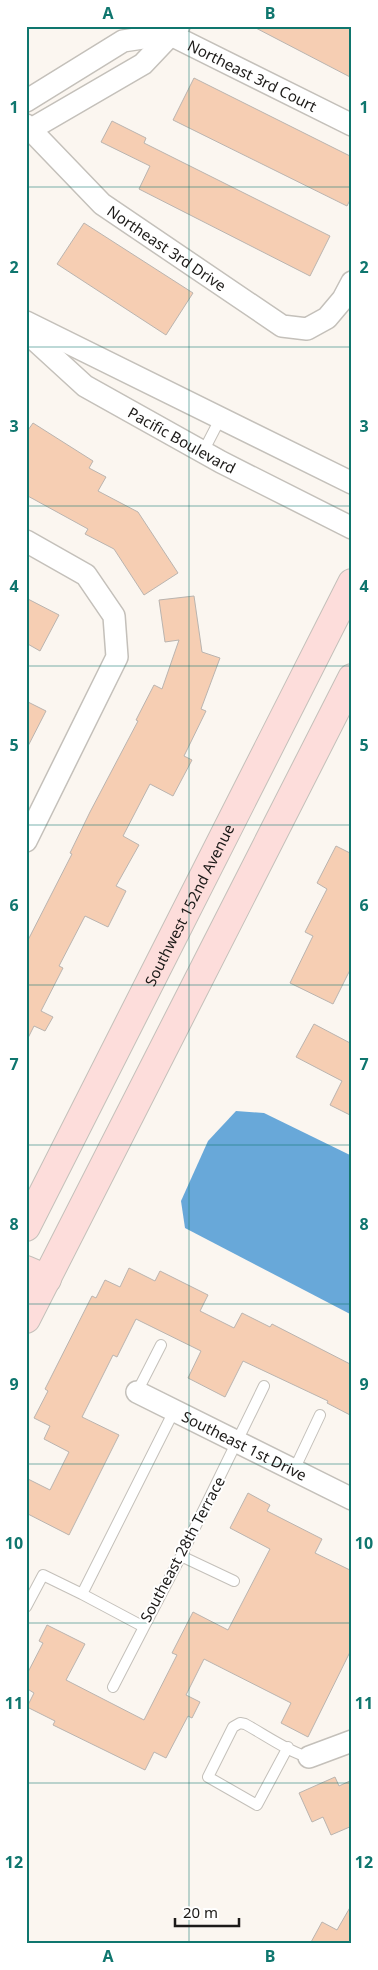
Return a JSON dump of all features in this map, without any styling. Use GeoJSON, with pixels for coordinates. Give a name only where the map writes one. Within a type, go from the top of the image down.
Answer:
{"type":"FeatureCollection","features":[{"type":"Feature","properties":{"kind":"street"},"geometry":{"type":"LineString","coordinates":[[26,101],[123,41],[167,29]]}},
{"type":"Feature","properties":{"kind":"street"},"geometry":{"type":"LineString","coordinates":[[28,129],[143,64],[167,29]]}},
{"type":"Feature","properties":{"kind":"street","name":"Northeast 3rd Court"},"geometry":{"type":"LineString","coordinates":[[167,29],[352,125]]}},
{"type":"Feature","properties":{"kind":"street","name":"Northeast 3rd Drive"},"geometry":{"type":"LineString","coordinates":[[28,129],[102,204],[282,326],[307,329],[327,318],[343,299],[352,282]]}},
{"type":"Feature","properties":{"kind":"street"},"geometry":{"type":"LineString","coordinates":[[26,322],[352,483]]}},
{"type":"Feature","properties":{"kind":"street","name":"Pacific Boulevard"},"geometry":{"type":"LineString","coordinates":[[26,332],[85,386],[203,452],[352,528]]}},
{"type":"Feature","properties":{"kind":"street"},"geometry":{"type":"LineString","coordinates":[[26,541],[86,575],[114,616],[117,657],[26,841]]}},
{"type":"Feature","properties":{"kind":"street","name":"Southwest 152nd Avenue"},"geometry":{"type":"LineString","coordinates":[[26,1227],[352,584]]}},
{"type":"Feature","properties":{"kind":"street"},"geometry":{"type":"LineString","coordinates":[[26,1319],[37,1274],[352,678]]}},
{"type":"Feature","properties":{"kind":"street","name":"Southeast 1st Drive"},"geometry":{"type":"LineString","coordinates":[[137,1392],[352,1499]]}},
{"type":"Feature","properties":{"kind":"street"},"geometry":{"type":"LineString","coordinates":[[309,1757],[350,1740]]}},
{"type":"Feature","properties":{"kind":"lane"},"geometry":{"type":"LineString","coordinates":[[203,452],[220,419]]}},
{"type":"Feature","properties":{"kind":"lane"},"geometry":{"type":"LineString","coordinates":[[137,1392],[161,1345]]}},
{"type":"Feature","properties":{"kind":"lane","name":"Southeast 28th Terrace"},"geometry":{"type":"LineString","coordinates":[[26,1607],[43,1574],[144,1627],[264,1386]]}},
{"type":"Feature","properties":{"kind":"lane"},"geometry":{"type":"LineString","coordinates":[[82,1594],[174,1411]]}},
{"type":"Feature","properties":{"kind":"lane"},"geometry":{"type":"LineString","coordinates":[[294,1470],[320,1415]]}},
{"type":"Feature","properties":{"kind":"lane"},"geometry":{"type":"LineString","coordinates":[[181,1556],[234,1582]]}},
{"type":"Feature","properties":{"kind":"lane"},"geometry":{"type":"LineString","coordinates":[[113,1687],[144,1627]]}},
{"type":"Feature","properties":{"kind":"lane"},"geometry":{"type":"LineString","coordinates":[[288,1747],[257,1805],[208,1777],[236,1724],[245,1724],[288,1747],[303,1756],[309,1757]]}},
{"type":"Feature","properties":{"kind":"water"},"geometry":{"type":"Polygon","coordinates":[[[236,1111],[264,1113],[352,1156],[352,1315],[185,1228],[181,1201],[208,1141],[236,1111]]]}},
{"type":"Feature","properties":{"kind":"building"},"geometry":{"type":"Polygon","coordinates":[[[252,26],[352,26],[352,78],[252,26]]]}},
{"type":"Feature","properties":{"kind":"building"},"geometry":{"type":"Polygon","coordinates":[[[194,78],[352,157],[352,196],[347,206],[173,120],[194,78]]]}},
{"type":"Feature","properties":{"kind":"building"},"geometry":{"type":"Polygon","coordinates":[[[112,121],[146,138],[144,143],[330,236],[310,276],[139,189],[150,166],[101,142],[112,121]]]}},
{"type":"Feature","properties":{"kind":"building"},"geometry":{"type":"Polygon","coordinates":[[[84,223],[193,293],[166,335],[57,264],[84,223]]]}},
{"type":"Feature","properties":{"kind":"building"},"geometry":{"type":"Polygon","coordinates":[[[33,423],[93,461],[89,468],[106,477],[98,491],[138,512],[178,573],[144,595],[114,549],[85,534],[88,529],[26,495],[26,433],[33,423]]]}},
{"type":"Feature","properties":{"kind":"building"},"geometry":{"type":"Polygon","coordinates":[[[194,596],[202,652],[220,658],[201,709],[206,711],[184,756],[192,760],[173,796],[150,784],[123,836],[139,845],[116,886],[126,891],[108,927],[85,916],[59,966],[63,968],[41,1011],[53,1017],[45,1031],[34,1026],[26,1042],[26,944],[72,854],[70,853],[90,812],[138,721],[136,720],[154,685],[162,689],[179,640],[165,642],[159,600],[194,596]]]}},
{"type":"Feature","properties":{"kind":"building"},"geometry":{"type":"Polygon","coordinates":[[[26,598],[59,615],[40,651],[26,643],[26,598]]]}},
{"type":"Feature","properties":{"kind":"building"},"geometry":{"type":"Polygon","coordinates":[[[26,701],[46,711],[26,750],[26,701]]]}},
{"type":"Feature","properties":{"kind":"building"},"geometry":{"type":"Polygon","coordinates":[[[336,846],[352,854],[352,966],[333,1004],[290,983],[313,936],[305,932],[327,889],[317,883],[336,846]]]}},
{"type":"Feature","properties":{"kind":"building"},"geometry":{"type":"Polygon","coordinates":[[[314,1024],[352,1044],[352,1116],[330,1105],[342,1081],[296,1057],[314,1024]]]}},
{"type":"Feature","properties":{"kind":"building"},"geometry":{"type":"Polygon","coordinates":[[[129,1268],[155,1281],[160,1271],[208,1295],[200,1311],[234,1328],[242,1313],[270,1327],[272,1324],[352,1365],[352,1416],[327,1403],[328,1401],[243,1361],[225,1397],[188,1378],[201,1351],[136,1319],[117,1357],[113,1355],[82,1417],[119,1435],[69,1535],[26,1513],[26,1478],[50,1490],[69,1452],[44,1439],[50,1426],[34,1418],[48,1391],[45,1389],[92,1296],[96,1298],[105,1280],[120,1287],[129,1268]]]}},
{"type":"Feature","properties":{"kind":"building"},"geometry":{"type":"Polygon","coordinates":[[[248,1493],[270,1505],[267,1511],[322,1539],[315,1553],[352,1571],[352,1648],[308,1737],[281,1723],[291,1703],[204,1659],[186,1695],[200,1702],[192,1718],[188,1716],[166,1758],[154,1752],[145,1770],[53,1725],[55,1721],[27,1707],[34,1693],[26,1688],[26,1676],[43,1643],[39,1641],[47,1625],[85,1644],[66,1680],[144,1720],[177,1655],[172,1653],[193,1612],[228,1630],[270,1549],[230,1528],[248,1493]]]}},
{"type":"Feature","properties":{"kind":"building"},"geometry":{"type":"Polygon","coordinates":[[[335,1777],[339,1786],[352,1780],[352,1826],[331,1835],[323,1817],[312,1822],[299,1793],[335,1777]]]}},
{"type":"Feature","properties":{"kind":"building"},"geometry":{"type":"Polygon","coordinates":[[[352,1904],[352,1944],[310,1944],[322,1922],[337,1930],[352,1904]]]}}]}
